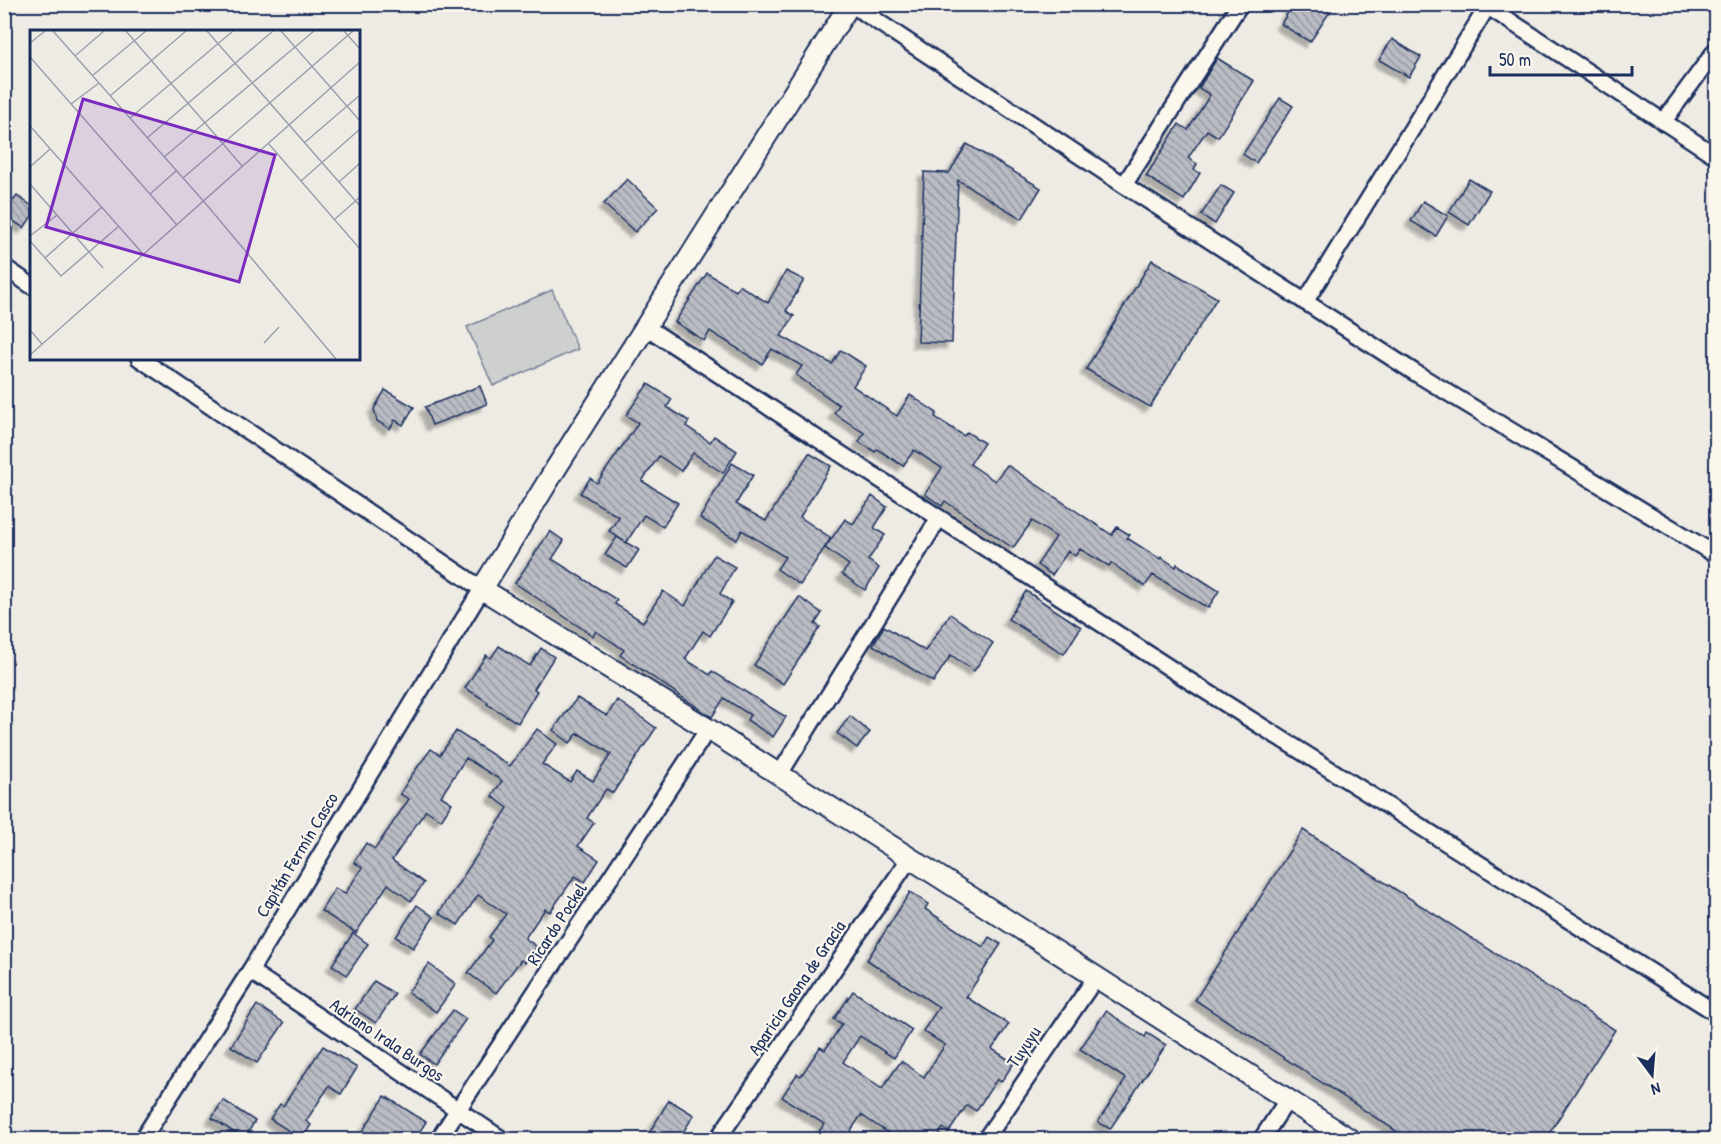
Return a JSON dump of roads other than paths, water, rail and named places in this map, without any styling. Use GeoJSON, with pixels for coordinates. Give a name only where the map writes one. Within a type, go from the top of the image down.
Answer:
{"type":"FeatureCollection","features":[{"type":"Feature","properties":{"kind":"street"},"geometry":{"type":"LineString","coordinates":[[482,589],[851,4],[1124,185],[1414,372],[1716,555]]}},
{"type":"Feature","properties":{"kind":"street"},"geometry":{"type":"LineString","coordinates":[[1124,185],[1240,4]]}},
{"type":"Feature","properties":{"kind":"street"},"geometry":{"type":"LineString","coordinates":[[1305,302],[1487,5],[1716,156]]}},
{"type":"Feature","properties":{"kind":"street"},"geometry":{"type":"LineString","coordinates":[[1663,122],[1716,50]]}},
{"type":"Feature","properties":{"kind":"street"},"geometry":{"type":"LineString","coordinates":[[4,267],[30,285]]}},
{"type":"Feature","properties":{"kind":"street"},"geometry":{"type":"LineString","coordinates":[[646,327],[1185,678],[1716,1013]]}},
{"type":"Feature","properties":{"kind":"street"},"geometry":{"type":"LineString","coordinates":[[142,360],[482,589],[708,729],[1351,1140]]}},
{"type":"Feature","properties":{"kind":"street"},"geometry":{"type":"LineString","coordinates":[[779,775],[939,518]]}},
{"type":"Feature","properties":{"kind":"street","name":"Capitán Fermín Casco"},"geometry":{"type":"LineString","coordinates":[[142,1140],[250,971],[482,589]]}},
{"type":"Feature","properties":{"kind":"street","name":"Ricardo Pockel"},"geometry":{"type":"LineString","coordinates":[[438,1140],[708,729]]}},
{"type":"Feature","properties":{"kind":"street","name":"Aparicia Gaona de Gracia"},"geometry":{"type":"LineString","coordinates":[[717,1140],[910,858]]}},
{"type":"Feature","properties":{"kind":"street","name":"Adriano Irala Burgos"},"geometry":{"type":"LineString","coordinates":[[250,971],[503,1140]]}},
{"type":"Feature","properties":{"kind":"street","name":"Tuyuyu"},"geometry":{"type":"LineString","coordinates":[[985,1140],[1096,977]]}},
{"type":"Feature","properties":{"kind":"street"},"geometry":{"type":"LineString","coordinates":[[1261,1140],[1288,1099]]}}]}
